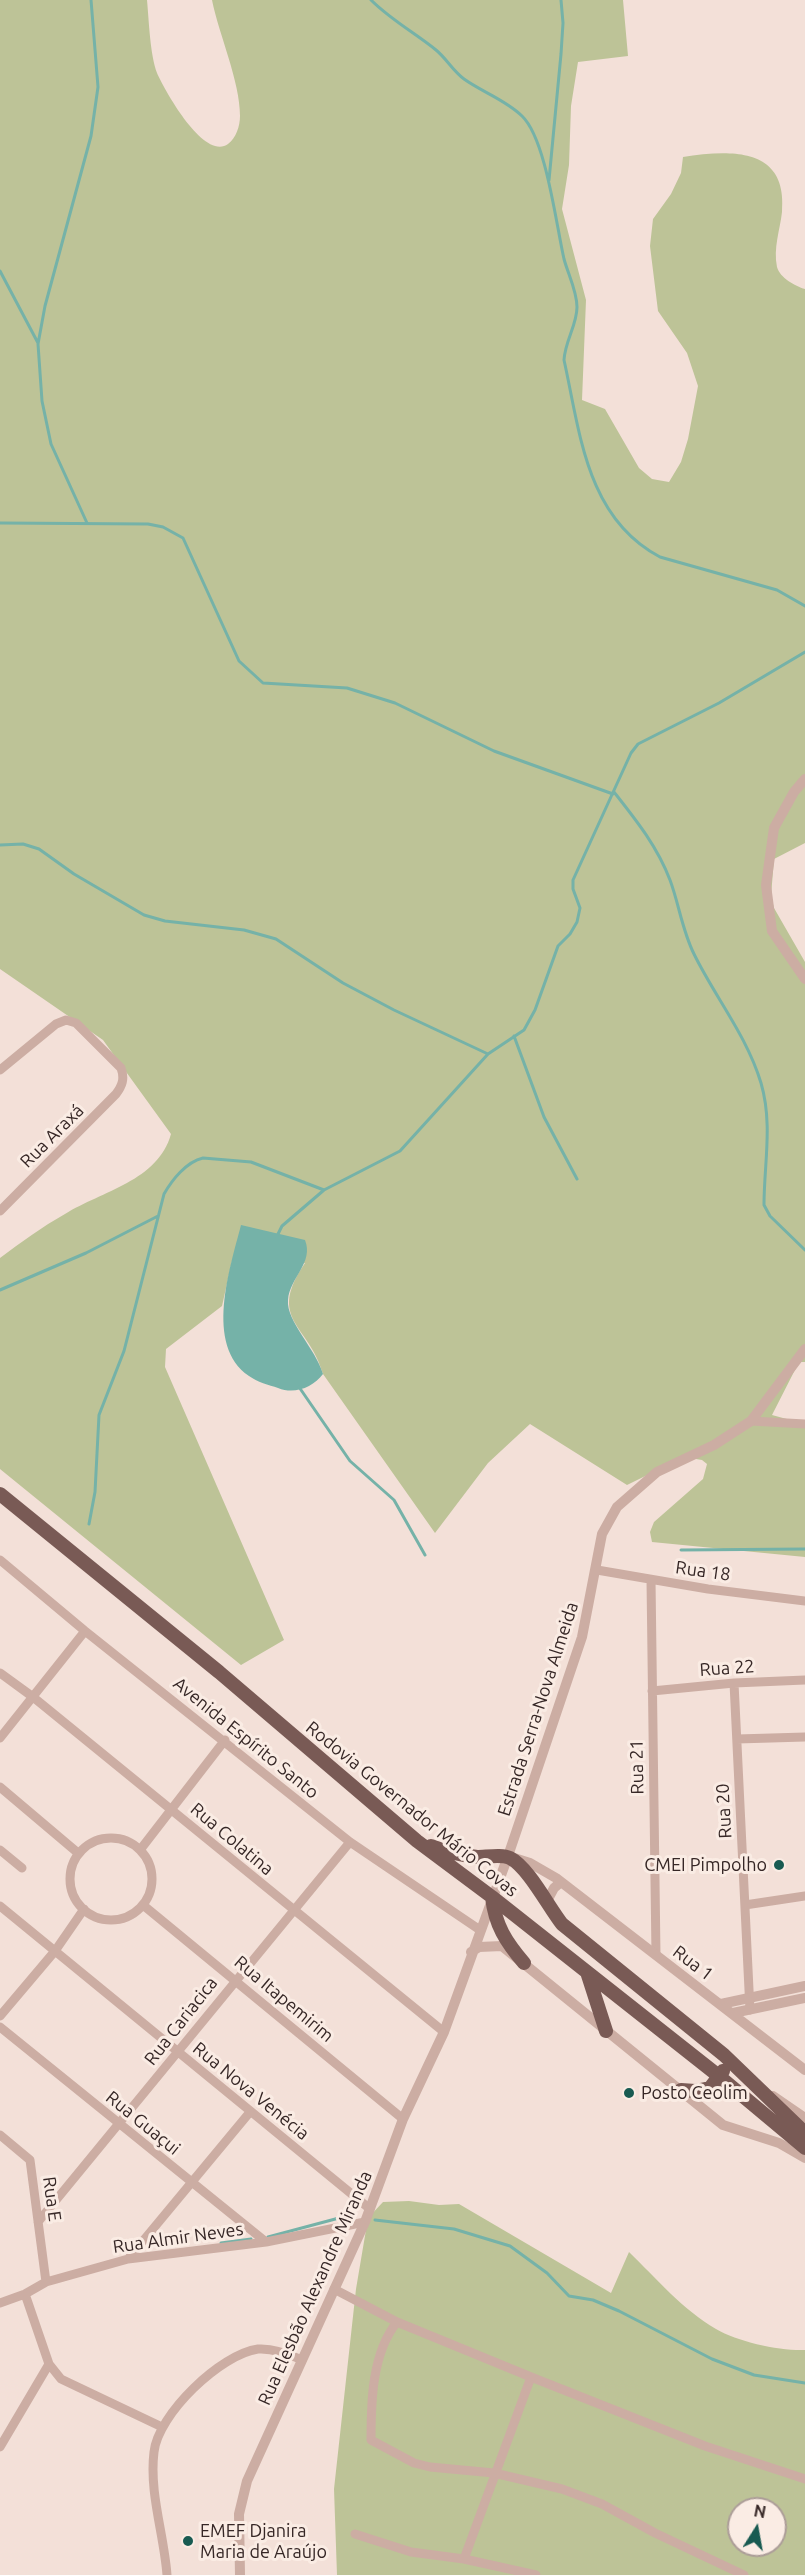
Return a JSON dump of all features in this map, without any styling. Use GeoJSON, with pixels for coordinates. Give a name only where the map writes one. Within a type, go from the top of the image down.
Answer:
{"type":"FeatureCollection","features":[{"type":"Feature","properties":{"kind":"main road","name":"Rodovia Governador Mário Covas"},"geometry":{"type":"LineString","coordinates":[[0,1494],[219,1672],[417,1841],[492,1897],[720,2077],[805,2148]]}},
{"type":"Feature","properties":{"kind":"main road"},"geometry":{"type":"LineString","coordinates":[[417,1841],[464,1855],[508,1856],[531,1878],[562,1924],[724,2055],[805,2133]]}},
{"type":"Feature","properties":{"kind":"main road"},"geometry":{"type":"LineString","coordinates":[[492,1897],[496,1919],[505,1940],[524,1963]]}},
{"type":"Feature","properties":{"kind":"main road"},"geometry":{"type":"LineString","coordinates":[[587,1972],[606,2031]]}},
{"type":"Feature","properties":{"kind":"main road"},"geometry":{"type":"LineString","coordinates":[[681,2090],[695,2091],[710,2088],[725,2067],[724,2055]]}},
{"type":"Feature","properties":{"kind":"street"},"geometry":{"type":"LineString","coordinates":[[805,779],[794,792],[774,828],[766,885],[772,931],[805,979]]}},
{"type":"Feature","properties":{"kind":"street","name":"Rua Araxá"},"geometry":{"type":"LineString","coordinates":[[0,1071],[56,1024],[66,1020],[76,1023],[120,1068],[123,1081],[116,1094],[0,1211]]}},
{"type":"Feature","properties":{"kind":"street"},"geometry":{"type":"LineString","coordinates":[[751,1421],[805,1349]]}},
{"type":"Feature","properties":{"kind":"street"},"geometry":{"type":"LineString","coordinates":[[751,1421],[805,1424]]}},
{"type":"Feature","properties":{"kind":"street","name":"Estrada Serra-Nova Almeida"},"geometry":{"type":"LineString","coordinates":[[508,1856],[582,1637],[597,1570],[602,1534],[617,1507],[657,1472],[714,1444],[751,1421]]}},
{"type":"Feature","properties":{"kind":"street","name":"Avenida Espírito Santo"},"geometry":{"type":"LineString","coordinates":[[0,1560],[85,1631],[225,1740],[350,1842],[480,1930]]}},
{"type":"Feature","properties":{"kind":"street","name":"Rua 18"},"geometry":{"type":"LineString","coordinates":[[597,1570],[651,1580],[805,1601]]}},
{"type":"Feature","properties":{"kind":"street","name":"Rua 21"},"geometry":{"type":"LineString","coordinates":[[651,1580],[656,1955]]}},
{"type":"Feature","properties":{"kind":"street"},"geometry":{"type":"LineString","coordinates":[[0,1738],[85,1631]]}},
{"type":"Feature","properties":{"kind":"street","name":"Rua Colatina"},"geometry":{"type":"LineString","coordinates":[[0,1673],[33,1697],[444,2032]]}},
{"type":"Feature","properties":{"kind":"street","name":"Rua 22"},"geometry":{"type":"LineString","coordinates":[[652,1691],[734,1683],[805,1680]]}},
{"type":"Feature","properties":{"kind":"street","name":"Rua 20"},"geometry":{"type":"LineString","coordinates":[[734,1683],[750,2010]]}},
{"type":"Feature","properties":{"kind":"street"},"geometry":{"type":"LineString","coordinates":[[737,1739],[805,1737]]}},
{"type":"Feature","properties":{"kind":"street"},"geometry":{"type":"LineString","coordinates":[[140,1850],[225,1740]]}},
{"type":"Feature","properties":{"kind":"street"},"geometry":{"type":"LineString","coordinates":[[0,1787],[78,1853]]}},
{"type":"Feature","properties":{"kind":"street"},"geometry":{"type":"LineString","coordinates":[[108,1837],[135,1845],[140,1850],[145,1855],[153,1873],[152,1887],[143,1905],[126,1918],[111,1921],[97,1918],[78,1904],[69,1880],[78,1853],[89,1844],[108,1837]]}},
{"type":"Feature","properties":{"kind":"street","name":"Rua Cariacica"},"geometry":{"type":"LineString","coordinates":[[38,2222],[178,2053],[234,1979],[350,1842]]}},
{"type":"Feature","properties":{"kind":"street"},"geometry":{"type":"LineString","coordinates":[[0,1850],[22,1868]]}},
{"type":"Feature","properties":{"kind":"street","name":"Rua 1"},"geometry":{"type":"LineString","coordinates":[[508,1856],[543,1869],[805,2070]]}},
{"type":"Feature","properties":{"kind":"street","name":"Rua Elesbão Alexandre Miranda"},"geometry":{"type":"LineString","coordinates":[[240,2575],[239,2514],[247,2481],[365,2222],[403,2119],[444,2032],[471,1952],[508,1856]]}},
{"type":"Feature","properties":{"kind":"street"},"geometry":{"type":"LineString","coordinates":[[546,1903],[554,1888],[561,1882]]}},
{"type":"Feature","properties":{"kind":"street"},"geometry":{"type":"LineString","coordinates":[[745,1905],[805,1896]]}},
{"type":"Feature","properties":{"kind":"street","name":"Rua Itapemirim"},"geometry":{"type":"LineString","coordinates":[[143,1905],[403,2119]]}},
{"type":"Feature","properties":{"kind":"street","name":"Rua Nova Venécia"},"geometry":{"type":"LineString","coordinates":[[0,1906],[370,2209]]}},
{"type":"Feature","properties":{"kind":"street"},"geometry":{"type":"LineString","coordinates":[[0,2016],[55,1951],[84,1909]]}},
{"type":"Feature","properties":{"kind":"street"},"geometry":{"type":"LineString","coordinates":[[480,1930],[524,1963],[723,2125],[779,2144],[805,2158]]}},
{"type":"Feature","properties":{"kind":"street"},"geometry":{"type":"LineString","coordinates":[[471,1952],[479,1947],[502,1946]]}},
{"type":"Feature","properties":{"kind":"street"},"geometry":{"type":"LineString","coordinates":[[721,2004],[805,1986]]}},
{"type":"Feature","properties":{"kind":"street"},"geometry":{"type":"LineString","coordinates":[[733,2013],[805,1998]]}},
{"type":"Feature","properties":{"kind":"street","name":"Rua Guaçui"},"geometry":{"type":"LineString","coordinates":[[0,2027],[266,2242]]}},
{"type":"Feature","properties":{"kind":"street"},"geometry":{"type":"LineString","coordinates":[[747,2077],[805,2118]]}},
{"type":"Feature","properties":{"kind":"street"},"geometry":{"type":"LineString","coordinates":[[128,2259],[250,2112]]}},
{"type":"Feature","properties":{"kind":"street","name":"Rua E"},"geometry":{"type":"LineString","coordinates":[[0,2135],[30,2160],[46,2282]]}},
{"type":"Feature","properties":{"kind":"street","name":"Rua Almir Neves"},"geometry":{"type":"LineString","coordinates":[[0,2303],[25,2294],[46,2282],[128,2259],[266,2242],[365,2222]]}},
{"type":"Feature","properties":{"kind":"street"},"geometry":{"type":"LineString","coordinates":[[334,2289],[397,2322],[531,2377],[705,2446],[805,2479]]}},
{"type":"Feature","properties":{"kind":"street"},"geometry":{"type":"LineString","coordinates":[[25,2294],[49,2364],[61,2379],[162,2427]]}},
{"type":"Feature","properties":{"kind":"street"},"geometry":{"type":"LineString","coordinates":[[397,2322],[386,2336],[375,2374],[370,2440],[414,2463],[430,2467],[494,2473],[562,2488],[602,2504],[655,2533],[744,2575]]}},
{"type":"Feature","properties":{"kind":"street"},"geometry":{"type":"LineString","coordinates":[[167,2575],[154,2485],[154,2450],[162,2427],[192,2388],[234,2357],[258,2349],[286,2353],[302,2360]]}},
{"type":"Feature","properties":{"kind":"street"},"geometry":{"type":"LineString","coordinates":[[0,2447],[49,2364]]}},
{"type":"Feature","properties":{"kind":"street"},"geometry":{"type":"LineString","coordinates":[[464,2559],[531,2377]]}},
{"type":"Feature","properties":{"kind":"street"},"geometry":{"type":"LineString","coordinates":[[355,2534],[411,2552],[464,2559],[536,2575]]}},
{"type":"Feature","properties":{"kind":"green space"},"geometry":{"type":"Polygon","coordinates":[[[0,0],[147,0],[151,47],[157,73],[186,122],[208,143],[218,147],[228,144],[233,138],[240,116],[237,88],[212,0],[623,0],[628,56],[578,62],[571,106],[569,165],[562,209],[586,300],[582,400],[605,409],[639,468],[652,479],[669,482],[681,462],[688,439],[698,386],[687,353],[658,311],[650,246],[653,219],[671,194],[681,173],[683,157],[719,153],[752,157],[765,164],[776,175],[781,190],[782,212],[776,246],[777,267],[785,278],[805,289],[805,843],[774,859],[771,896],[774,908],[805,962],[805,1362],[799,1362],[772,1415],[805,1424],[805,1557],[652,1542],[650,1532],[654,1522],[703,1479],[707,1464],[702,1460],[684,1457],[627,1485],[530,1424],[488,1463],[435,1533],[323,1374],[317,1357],[294,1321],[289,1297],[294,1282],[305,1263],[232,1261],[222,1306],[166,1349],[165,1367],[284,1640],[241,1665],[0,1469],[0,1258],[56,1219],[142,1174],[164,1150],[171,1134],[103,1040],[0,969],[0,0]]]}},
{"type":"Feature","properties":{"kind":"green space"},"geometry":{"type":"Polygon","coordinates":[[[383,2202],[459,2204],[611,2293],[629,2252],[681,2303],[716,2329],[759,2345],[805,2350],[805,2575],[337,2575],[334,2489],[356,2289],[368,2218],[383,2202]]]}},
{"type":"Feature","properties":{"kind":"water"},"geometry":{"type":"Polygon","coordinates":[[[241,1225],[305,1240],[306,1256],[288,1300],[296,1326],[323,1374],[309,1386],[291,1391],[252,1378],[235,1362],[227,1345],[224,1305],[231,1262],[241,1225]]]}},
{"type":"Feature","properties":{"kind":"waterway"},"geometry":{"type":"LineString","coordinates":[[87,523],[51,444],[42,401],[38,344],[45,306],[91,136],[98,87],[91,0]]}},
{"type":"Feature","properties":{"kind":"waterway"},"geometry":{"type":"LineString","coordinates":[[371,0],[436,50],[464,79],[516,110],[530,127],[538,143],[554,204],[564,259],[577,301],[575,320],[564,360],[575,416],[590,471],[601,497],[616,520],[635,540],[660,557],[777,590],[805,606]]}},
{"type":"Feature","properties":{"kind":"waterway"},"geometry":{"type":"LineString","coordinates":[[549,180],[561,54],[563,23],[561,0]]}},
{"type":"Feature","properties":{"kind":"waterway"},"geometry":{"type":"LineString","coordinates":[[0,271],[38,343]]}},
{"type":"Feature","properties":{"kind":"waterway"},"geometry":{"type":"LineString","coordinates":[[0,523],[148,524],[163,527],[183,538],[239,661],[263,683],[347,688],[395,703],[494,751],[613,794]]}},
{"type":"Feature","properties":{"kind":"waterway"},"geometry":{"type":"LineString","coordinates":[[278,1234],[282,1226],[324,1190],[400,1151],[488,1054],[524,1030],[535,1010],[558,946],[570,934],[577,922],[580,908],[573,889],[573,880],[631,753],[638,744],[719,703],[805,652]]}},
{"type":"Feature","properties":{"kind":"waterway"},"geometry":{"type":"LineString","coordinates":[[614,792],[638,823],[659,856],[670,880],[686,936],[694,954],[748,1049],[761,1083],[767,1114],[764,1205],[770,1216],[805,1250]]}},
{"type":"Feature","properties":{"kind":"waterway"},"geometry":{"type":"LineString","coordinates":[[0,845],[23,844],[39,849],[74,874],[144,915],[165,921],[244,930],[276,939],[343,983],[394,1010],[488,1054]]}},
{"type":"Feature","properties":{"kind":"waterway"},"geometry":{"type":"LineString","coordinates":[[514,1036],[544,1117],[577,1179]]}},
{"type":"Feature","properties":{"kind":"waterway"},"geometry":{"type":"LineString","coordinates":[[89,1524],[95,1492],[99,1415],[124,1351],[164,1194],[171,1183],[185,1167],[203,1158],[251,1162],[324,1190]]}},
{"type":"Feature","properties":{"kind":"waterway"},"geometry":{"type":"LineString","coordinates":[[0,1290],[86,1253],[158,1216]]}},
{"type":"Feature","properties":{"kind":"waterway"},"geometry":{"type":"LineString","coordinates":[[299,1387],[350,1461],[394,1500],[425,1555]]}},
{"type":"Feature","properties":{"kind":"waterway"},"geometry":{"type":"LineString","coordinates":[[681,1550],[805,1549]]}},
{"type":"Feature","properties":{"kind":"waterway"},"geometry":{"type":"LineString","coordinates":[[268,2237],[354,2214]]}},
{"type":"Feature","properties":{"kind":"waterway"},"geometry":{"type":"LineString","coordinates":[[375,2220],[454,2229],[510,2246],[547,2273],[569,2296],[593,2300],[619,2311],[712,2359],[754,2375],[805,2383]]}},
{"type":"Feature","properties":{"kind":"waterway"},"geometry":{"type":"LineString","coordinates":[[221,2243],[251,2239]]}},
{"type":"Feature","properties":{"kind":"place","name":"CMEI Pimpolho"},"geometry":{"type":"Point","coordinates":[779,1865]}},
{"type":"Feature","properties":{"kind":"place","name":"Posto Ceolim"},"geometry":{"type":"Point","coordinates":[629,2093]}},
{"type":"Feature","properties":{"kind":"place","name":"EMEF Djanira Maria de Araújo"},"geometry":{"type":"Point","coordinates":[188,2541]}}]}
